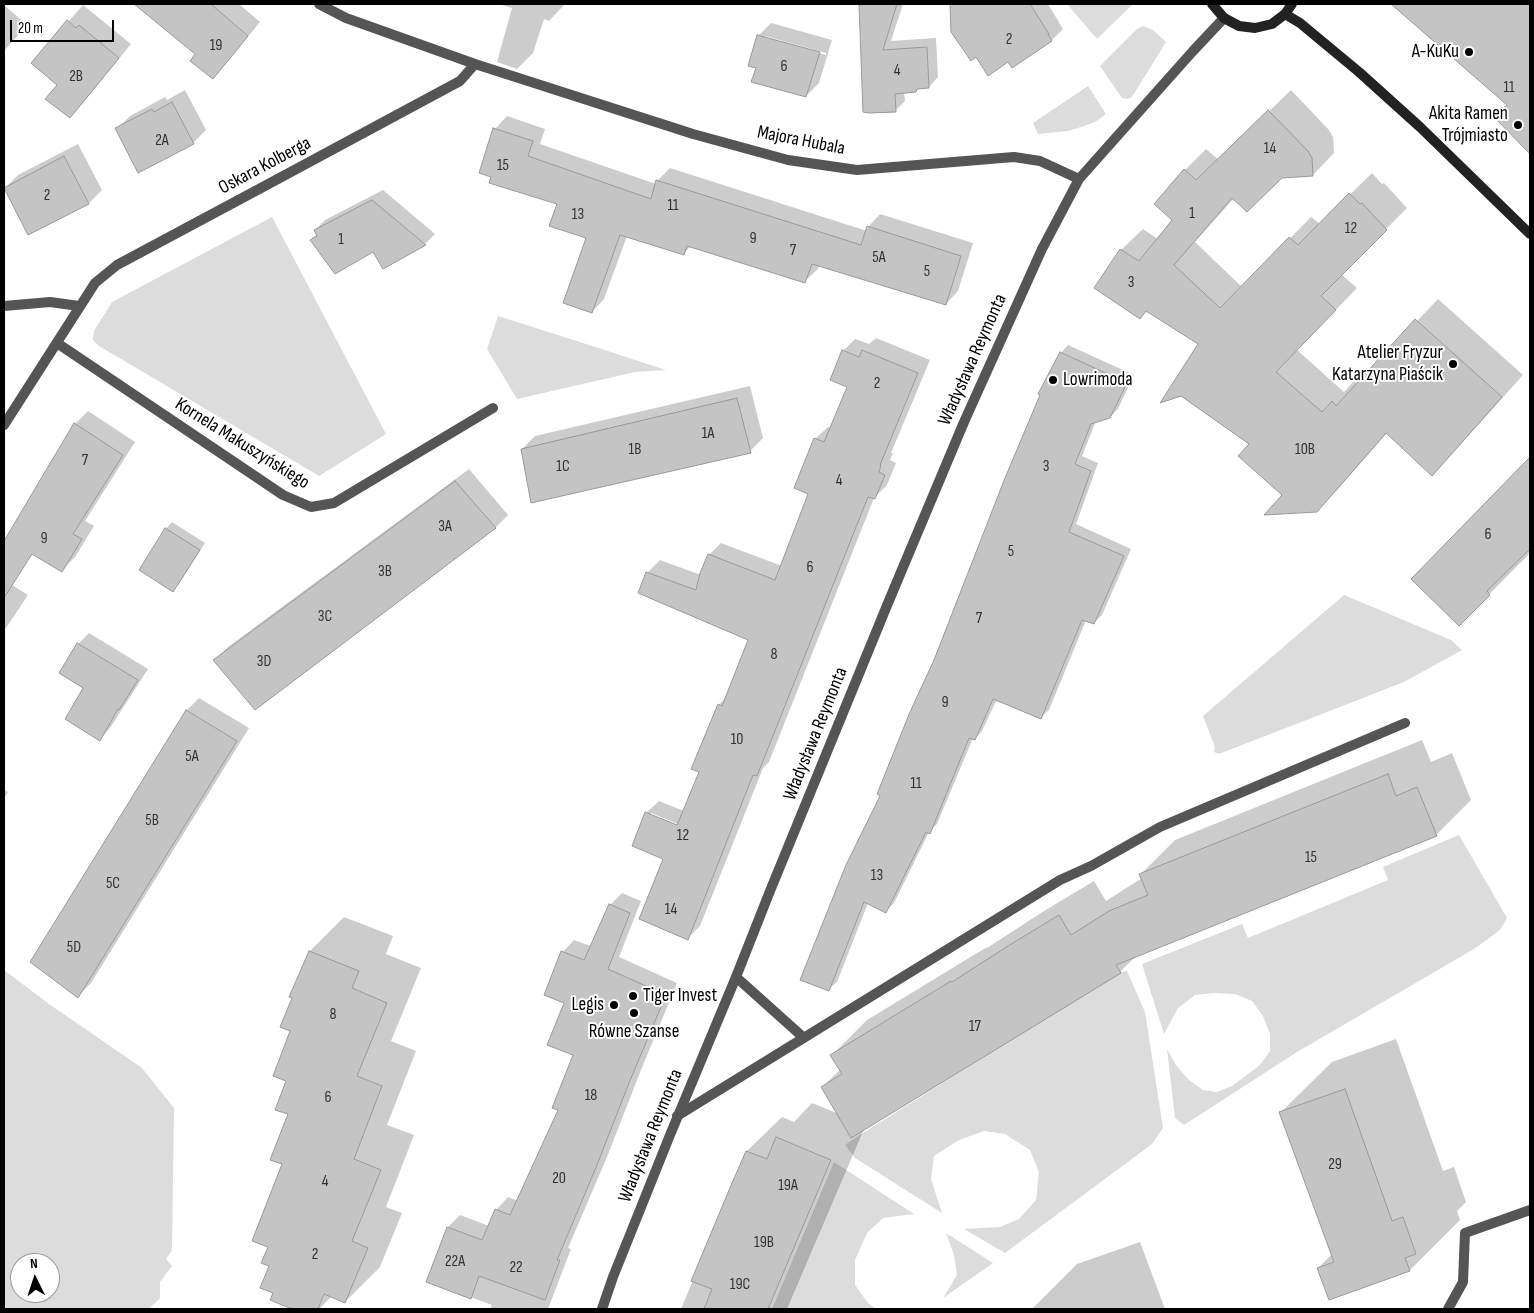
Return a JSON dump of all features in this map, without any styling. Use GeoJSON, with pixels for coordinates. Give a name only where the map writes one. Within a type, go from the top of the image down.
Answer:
{"type":"FeatureCollection","features":[{"type":"Feature","properties":{"kind":"street","name":"Majora Hubala"},"geometry":{"type":"LineString","coordinates":[[319,4],[346,18],[475,64],[693,134],[788,160],[857,170],[1014,157],[1040,161],[1079,179]]}},
{"type":"Feature","properties":{"kind":"street"},"geometry":{"type":"LineString","coordinates":[[1212,4],[1224,18],[1239,26],[1256,28],[1272,24],[1285,14],[1292,4]]}},
{"type":"Feature","properties":{"kind":"street"},"geometry":{"type":"LineString","coordinates":[[1285,14],[1300,23],[1420,127],[1530,234]]}},
{"type":"Feature","properties":{"kind":"street"},"geometry":{"type":"LineString","coordinates":[[1079,179],[1224,18]]}},
{"type":"Feature","properties":{"kind":"street","name":"Oskara Kolberga"},"geometry":{"type":"LineString","coordinates":[[4,425],[95,282],[117,265],[460,80],[475,64]]}},
{"type":"Feature","properties":{"kind":"street","name":"Władysława Reymonta"},"geometry":{"type":"LineString","coordinates":[[602,1309],[613,1276],[677,1116],[964,422],[1042,249],[1079,179]]}},
{"type":"Feature","properties":{"kind":"street"},"geometry":{"type":"LineString","coordinates":[[4,306],[50,302],[79,306]]}},
{"type":"Feature","properties":{"kind":"street","name":"Kornela Makuszyńskiego"},"geometry":{"type":"LineString","coordinates":[[57,343],[282,495],[311,506],[334,503],[493,408]]}},
{"type":"Feature","properties":{"kind":"street"},"geometry":{"type":"LineString","coordinates":[[677,1116],[1060,880],[1091,866],[1160,827],[1405,723]]}},
{"type":"Feature","properties":{"kind":"street"},"geometry":{"type":"LineString","coordinates":[[736,977],[804,1038]]}},
{"type":"Feature","properties":{"kind":"street"},"geometry":{"type":"LineString","coordinates":[[1448,1309],[1463,1282],[1466,1233],[1530,1210]]}},
{"type":"Feature","properties":{"kind":"shaded area"},"geometry":{"type":"Polygon","coordinates":[[[1067,4],[1133,4],[1097,39],[1067,4]]]}},
{"type":"Feature","properties":{"kind":"shaded area"},"geometry":{"type":"Polygon","coordinates":[[[1143,26],[1153,30],[1166,42],[1132,97],[1128,99],[1122,98],[1100,66],[1137,29],[1143,26]]]}},
{"type":"Feature","properties":{"kind":"shaded area"},"geometry":{"type":"Polygon","coordinates":[[[1088,86],[1106,114],[1095,122],[1068,131],[1038,134],[1033,123],[1088,86]]]}},
{"type":"Feature","properties":{"kind":"shaded area"},"geometry":{"type":"Polygon","coordinates":[[[272,217],[386,434],[319,476],[99,346],[93,340],[94,331],[112,302],[272,217]]]}},
{"type":"Feature","properties":{"kind":"shaded area"},"geometry":{"type":"Polygon","coordinates":[[[498,316],[666,370],[635,372],[517,399],[487,349],[498,316]]]}},
{"type":"Feature","properties":{"kind":"shaded area"},"geometry":{"type":"Polygon","coordinates":[[[1344,595],[1451,640],[1462,650],[1404,682],[1219,754],[1214,752],[1215,747],[1203,716],[1344,595]]]}},
{"type":"Feature","properties":{"kind":"shaded area"},"geometry":{"type":"Polygon","coordinates":[[[1459,835],[1507,918],[1500,930],[1474,949],[1297,1052],[1184,1125],[1175,1118],[1167,1049],[1176,1065],[1189,1080],[1203,1090],[1217,1092],[1232,1086],[1260,1065],[1270,1051],[1270,1034],[1263,1016],[1252,1001],[1235,994],[1213,993],[1195,995],[1178,1008],[1164,1034],[1142,964],[1242,924],[1248,938],[1388,880],[1383,867],[1459,835]]]}},
{"type":"Feature","properties":{"kind":"shaded area"},"geometry":{"type":"Polygon","coordinates":[[[4,970],[49,1004],[142,1068],[174,1108],[172,1250],[166,1259],[172,1266],[160,1282],[160,1298],[149,1309],[4,1309],[4,970]]]}},
{"type":"Feature","properties":{"kind":"shaded area"},"geometry":{"type":"Polygon","coordinates":[[[1127,971],[1145,1012],[1163,1128],[1152,1144],[1005,1253],[964,1229],[1000,1227],[1019,1219],[1036,1200],[1039,1172],[1030,1150],[1005,1134],[984,1131],[959,1140],[934,1156],[931,1179],[942,1213],[855,1158],[845,1145],[1119,972],[1127,971]]]}},
{"type":"Feature","properties":{"kind":"shaded area"},"geometry":{"type":"Polygon","coordinates":[[[834,1162],[914,1214],[883,1218],[867,1233],[855,1260],[855,1285],[868,1303],[876,1309],[772,1309],[834,1162]]]}},
{"type":"Feature","properties":{"kind":"shaded area"},"geometry":{"type":"Polygon","coordinates":[[[946,1233],[993,1263],[943,1298],[957,1275],[954,1255],[946,1233]]]}},
{"type":"Feature","properties":{"kind":"building"},"geometry":{"type":"Polygon","coordinates":[[[134,4],[211,4],[248,36],[213,79],[190,61],[195,54],[134,4]]]}},
{"type":"Feature","properties":{"kind":"building"},"geometry":{"type":"Polygon","coordinates":[[[859,4],[897,4],[883,50],[927,47],[929,88],[917,89],[916,92],[895,94],[896,112],[863,112],[859,4]]]}},
{"type":"Feature","properties":{"kind":"building"},"geometry":{"type":"Polygon","coordinates":[[[950,4],[1030,4],[1052,41],[1012,68],[1008,62],[988,76],[976,57],[971,61],[951,32],[950,4]]]}},
{"type":"Feature","properties":{"kind":"building"},"geometry":{"type":"Polygon","coordinates":[[[1391,4],[1530,4],[1530,154],[1494,117],[1507,105],[1391,4]]]}},
{"type":"Feature","properties":{"kind":"building"},"geometry":{"type":"Polygon","coordinates":[[[67,20],[76,28],[79,25],[119,58],[70,118],[45,99],[57,85],[31,63],[67,20]]]}},
{"type":"Feature","properties":{"kind":"building"},"geometry":{"type":"Polygon","coordinates":[[[757,35],[820,52],[806,97],[751,82],[756,68],[748,66],[757,35]]]}},
{"type":"Feature","properties":{"kind":"building"},"geometry":{"type":"Polygon","coordinates":[[[172,102],[194,144],[138,173],[115,128],[152,109],[154,112],[172,102]]]}},
{"type":"Feature","properties":{"kind":"building"},"geometry":{"type":"Polygon","coordinates":[[[1268,110],[1308,151],[1312,158],[1313,176],[1282,178],[1247,212],[1232,198],[1174,265],[1220,308],[1289,237],[1298,245],[1349,193],[1360,204],[1362,203],[1387,230],[1321,296],[1336,310],[1276,372],[1322,412],[1332,401],[1336,406],[1415,319],[1502,397],[1432,476],[1386,433],[1317,512],[1264,515],[1282,495],[1238,456],[1249,444],[1181,396],[1160,403],[1198,344],[1146,311],[1140,319],[1094,288],[1120,249],[1139,261],[1172,220],[1154,204],[1184,169],[1196,180],[1268,110]]]}},
{"type":"Feature","properties":{"kind":"building"},"geometry":{"type":"Polygon","coordinates":[[[493,128],[533,141],[528,156],[651,199],[656,180],[861,245],[867,226],[961,256],[946,305],[812,264],[805,283],[687,246],[684,255],[620,235],[592,313],[563,303],[586,238],[549,226],[557,204],[489,183],[491,177],[479,173],[493,128]]]}},
{"type":"Feature","properties":{"kind":"building"},"geometry":{"type":"Polygon","coordinates":[[[64,156],[89,204],[28,235],[4,188],[64,156]]]}},
{"type":"Feature","properties":{"kind":"building"},"geometry":{"type":"Polygon","coordinates":[[[372,200],[426,245],[383,269],[373,252],[335,274],[310,240],[317,236],[314,230],[372,200]]]}},
{"type":"Feature","properties":{"kind":"building"},"geometry":{"type":"Polygon","coordinates":[[[842,350],[859,357],[862,350],[918,373],[880,465],[879,472],[885,475],[875,499],[868,497],[757,776],[753,775],[688,940],[639,919],[663,859],[632,846],[645,812],[677,825],[699,772],[691,769],[718,704],[722,706],[748,640],[638,593],[646,572],[696,590],[700,573],[708,554],[775,580],[808,494],[794,488],[814,438],[824,442],[847,387],[830,380],[842,350]]]}},
{"type":"Feature","properties":{"kind":"building"},"geometry":{"type":"Polygon","coordinates":[[[1060,352],[1127,383],[1110,418],[1091,424],[1075,464],[1091,471],[1069,532],[1124,556],[1094,624],[1082,620],[1041,719],[993,699],[975,740],[969,738],[930,834],[926,832],[886,913],[864,902],[829,991],[800,980],[846,865],[880,796],[877,794],[910,712],[934,660],[1005,478],[1040,395],[1038,394],[1060,352]]]}},
{"type":"Feature","properties":{"kind":"building"},"geometry":{"type":"Polygon","coordinates":[[[737,398],[751,453],[531,503],[521,449],[737,398]]]}},
{"type":"Feature","properties":{"kind":"building"},"geometry":{"type":"Polygon","coordinates":[[[74,423],[123,455],[73,534],[82,539],[62,572],[32,554],[4,598],[4,541],[74,423]]]}},
{"type":"Feature","properties":{"kind":"building"},"geometry":{"type":"Polygon","coordinates":[[[1530,457],[1530,549],[1487,591],[1490,595],[1459,626],[1411,579],[1530,457]]]}},
{"type":"Feature","properties":{"kind":"building"},"geometry":{"type":"Polygon","coordinates":[[[455,481],[496,528],[255,710],[213,660],[455,481]]]}},
{"type":"Feature","properties":{"kind":"building"},"geometry":{"type":"Polygon","coordinates":[[[165,528],[200,550],[173,592],[139,570],[165,528]]]}},
{"type":"Feature","properties":{"kind":"building"},"geometry":{"type":"Polygon","coordinates":[[[77,643],[138,680],[118,709],[100,741],[65,719],[83,688],[59,673],[77,643]]]}},
{"type":"Feature","properties":{"kind":"building"},"geometry":{"type":"Polygon","coordinates":[[[186,710],[237,741],[78,998],[30,962],[186,710]]]}},
{"type":"Feature","properties":{"kind":"building"},"geometry":{"type":"Polygon","coordinates":[[[1388,774],[1396,796],[1417,787],[1437,836],[1116,965],[1121,973],[851,1138],[821,1087],[842,1074],[830,1055],[1059,915],[1071,935],[1109,911],[1148,895],[1139,874],[1388,774]]]}},
{"type":"Feature","properties":{"kind":"building"},"geometry":{"type":"Polygon","coordinates":[[[609,904],[630,913],[608,969],[666,995],[557,1260],[560,1260],[545,1300],[479,1276],[471,1299],[426,1282],[447,1227],[482,1240],[495,1209],[510,1215],[558,1110],[552,1108],[573,1055],[547,1045],[564,1003],[544,995],[561,951],[584,960],[609,904]]]}},
{"type":"Feature","properties":{"kind":"building"},"geometry":{"type":"Polygon","coordinates":[[[309,951],[359,971],[352,988],[387,1003],[357,1076],[382,1086],[354,1159],[381,1170],[352,1241],[368,1248],[345,1303],[324,1294],[318,1309],[292,1309],[270,1300],[273,1293],[260,1288],[269,1266],[261,1263],[268,1247],[252,1241],[282,1164],[270,1160],[288,1114],[275,1110],[286,1081],[273,1076],[290,1031],[280,1027],[292,998],[289,997],[309,951]]]}},
{"type":"Feature","properties":{"kind":"building"},"geometry":{"type":"Polygon","coordinates":[[[1345,1089],[1392,1221],[1403,1217],[1416,1254],[1405,1258],[1410,1271],[1329,1300],[1317,1268],[1334,1262],[1279,1112],[1345,1089]]]}},
{"type":"Feature","properties":{"kind":"building"},"geometry":{"type":"Polygon","coordinates":[[[776,1137],[831,1160],[768,1309],[704,1309],[712,1289],[691,1281],[732,1183],[746,1151],[767,1159],[776,1137]]]}},
{"type":"Feature","properties":{"kind":"place","name":"A-KuKu"},"geometry":{"type":"Point","coordinates":[1469,52]}},
{"type":"Feature","properties":{"kind":"place","name":"Akita Ramen Trójmiasto"},"geometry":{"type":"Point","coordinates":[1518,125]}},
{"type":"Feature","properties":{"kind":"place","name":"Atelier Fryzur Katarzyna Piaścik"},"geometry":{"type":"Point","coordinates":[1453,364]}},
{"type":"Feature","properties":{"kind":"place","name":"Lowrimoda"},"geometry":{"type":"Point","coordinates":[1053,380]}},
{"type":"Feature","properties":{"kind":"place","name":"Tiger Invest"},"geometry":{"type":"Point","coordinates":[633,996]}},
{"type":"Feature","properties":{"kind":"place","name":"Legis"},"geometry":{"type":"Point","coordinates":[614,1005]}},
{"type":"Feature","properties":{"kind":"place","name":"Równe Szanse"},"geometry":{"type":"Point","coordinates":[634,1013]}}]}
